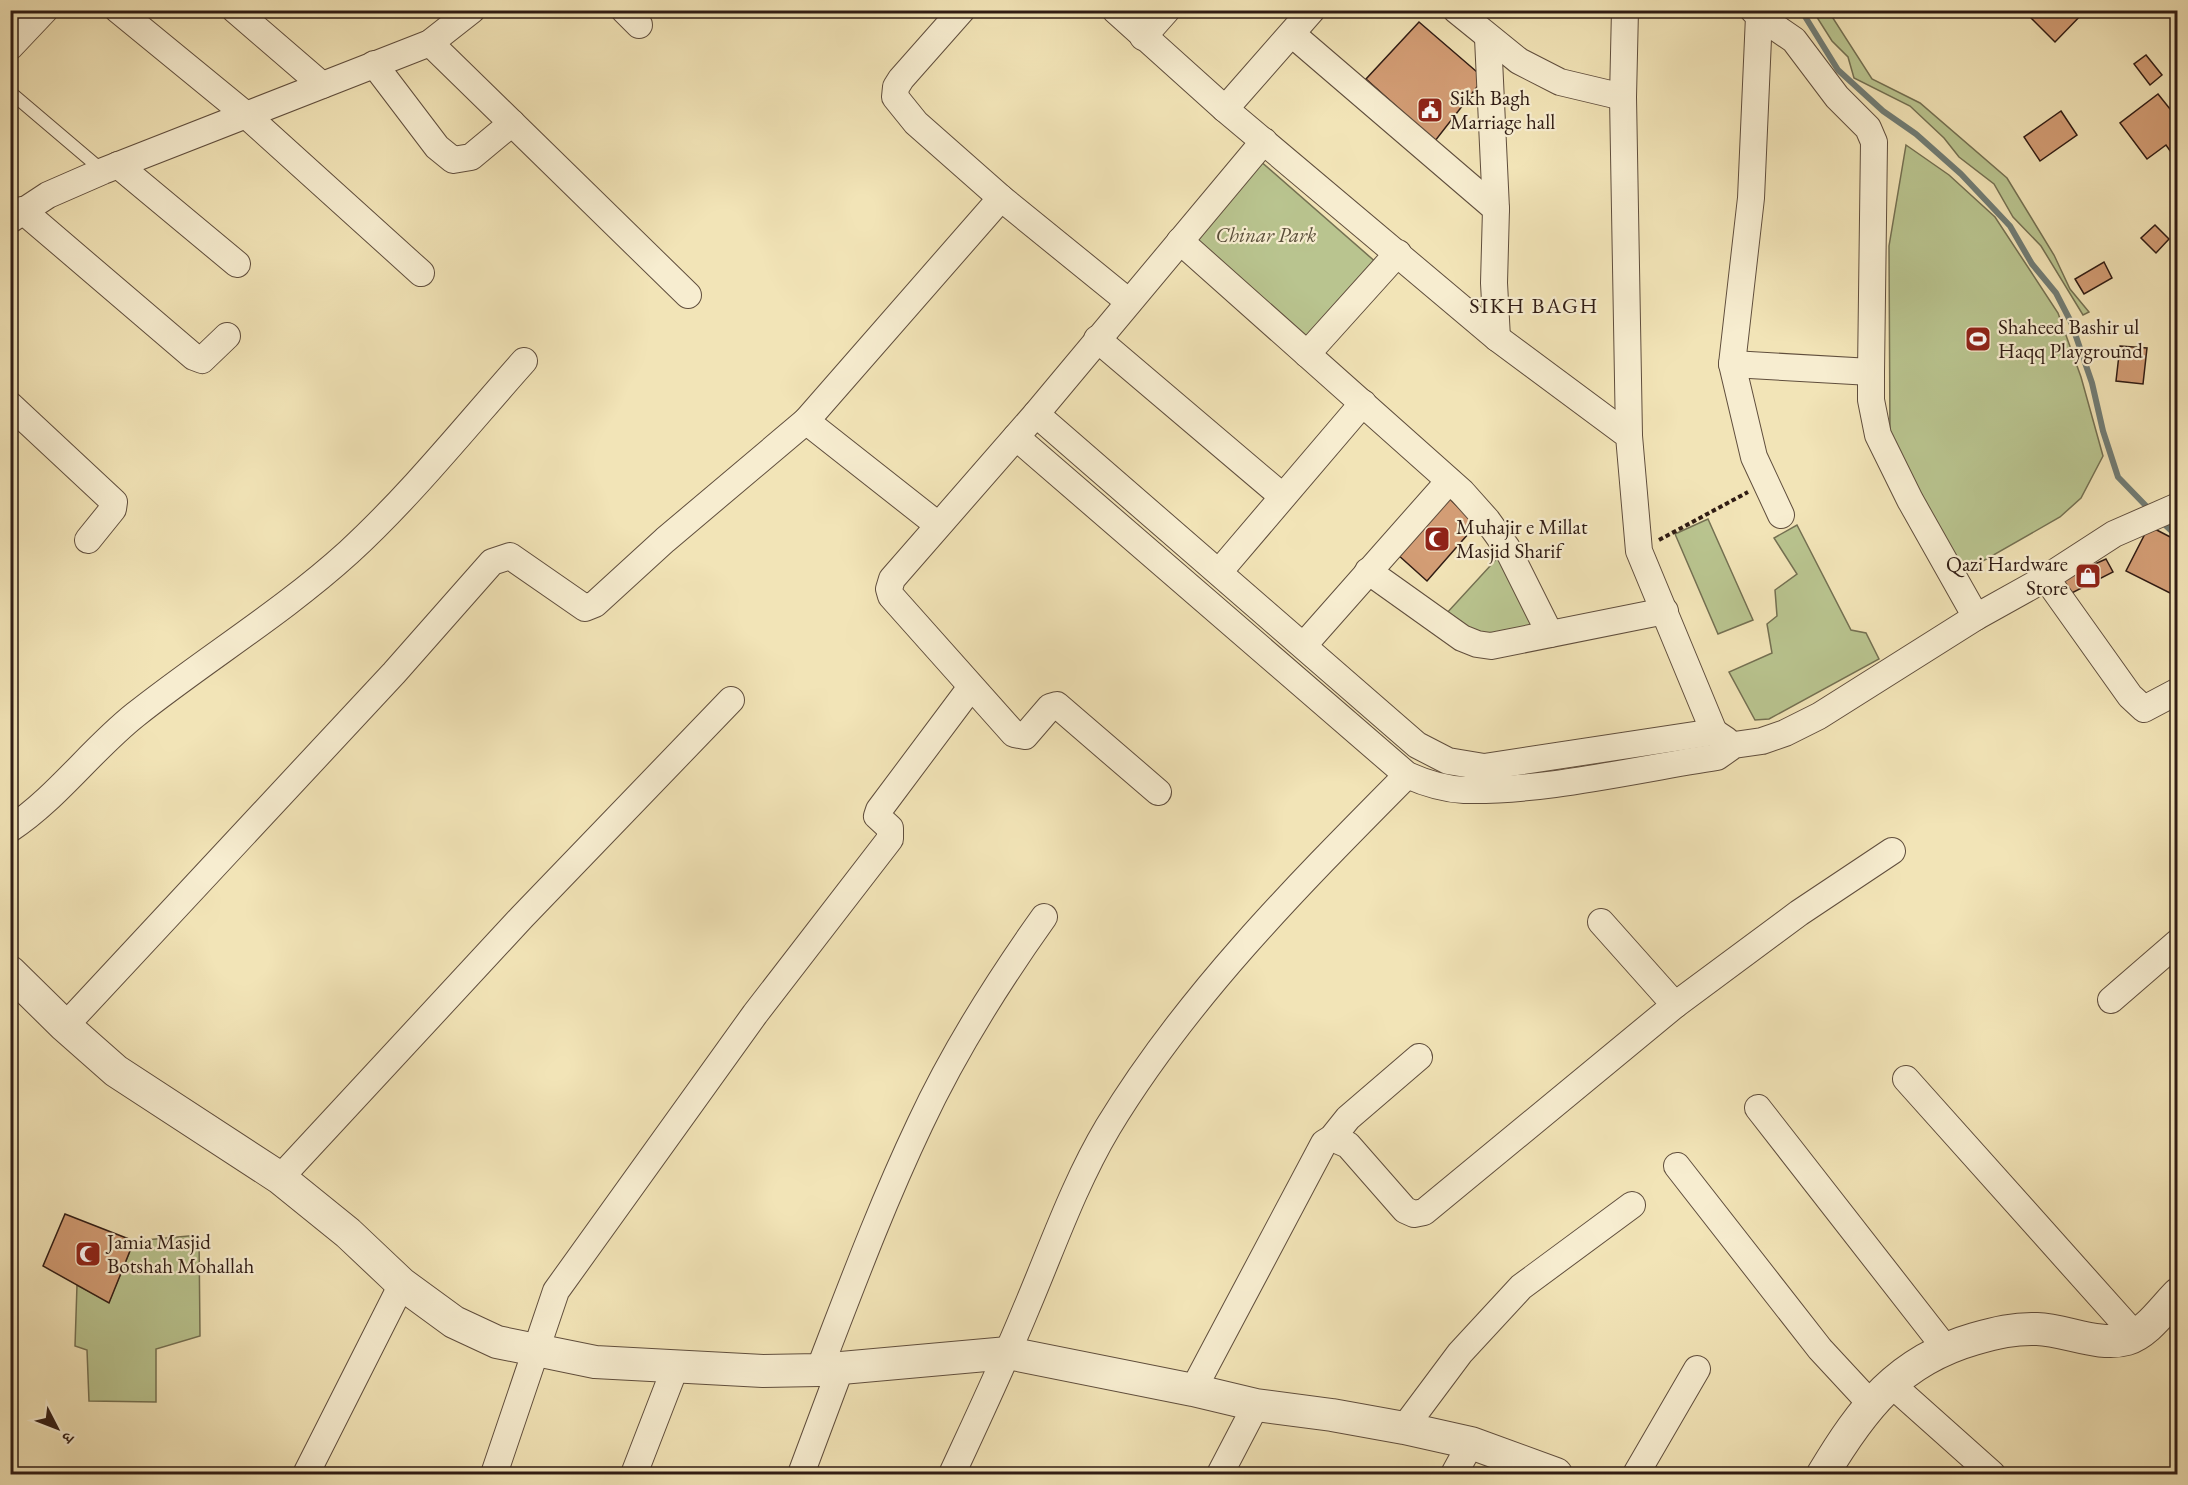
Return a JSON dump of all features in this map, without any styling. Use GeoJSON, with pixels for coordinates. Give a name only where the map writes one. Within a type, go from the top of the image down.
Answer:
{"type":"FeatureCollection","features":[{"type":"Feature","properties":{"kind":"street"},"geometry":{"type":"LineString","coordinates":[[10,47],[45,10]]}},
{"type":"Feature","properties":{"kind":"street"},"geometry":{"type":"LineString","coordinates":[[118,10],[245,114],[421,273]]}},
{"type":"Feature","properties":{"kind":"street"},"geometry":{"type":"LineString","coordinates":[[227,336],[202,360],[194,357],[16,215],[110,168],[430,43],[472,10]]}},
{"type":"Feature","properties":{"kind":"street"},"geometry":{"type":"LineString","coordinates":[[962,10],[901,79],[896,87],[895,97],[915,123],[1001,198],[1129,302]]}},
{"type":"Feature","properties":{"kind":"street"},"geometry":{"type":"LineString","coordinates":[[1115,10],[1225,110],[1497,338],[1629,436]]}},
{"type":"Feature","properties":{"kind":"street"},"geometry":{"type":"LineString","coordinates":[[1143,37],[1167,10]]}},
{"type":"Feature","properties":{"kind":"street"},"geometry":{"type":"LineString","coordinates":[[1225,110],[1312,10]]}},
{"type":"Feature","properties":{"kind":"street"},"geometry":{"type":"LineString","coordinates":[[1456,10],[1519,62],[1560,82],[1623,97]]}},
{"type":"Feature","properties":{"kind":"street"},"geometry":{"type":"LineString","coordinates":[[1016,437],[1407,775],[1431,785],[1464,790],[1541,785],[1717,757],[1724,739],[1639,551],[1629,436],[1623,97],[1625,10]]}},
{"type":"Feature","properties":{"kind":"street"},"geometry":{"type":"LineString","coordinates":[[236,11],[322,85]]}},
{"type":"Feature","properties":{"kind":"street"},"geometry":{"type":"LineString","coordinates":[[1756,13],[1751,198],[1732,364],[1743,417],[1764,483],[1781,515]]}},
{"type":"Feature","properties":{"kind":"street"},"geometry":{"type":"LineString","coordinates":[[1756,13],[1794,40],[1837,97],[1868,128],[1874,142],[1871,372],[1872,400],[1878,435],[1910,500],[1976,617]]}},
{"type":"Feature","properties":{"kind":"street"},"geometry":{"type":"LineString","coordinates":[[1292,34],[1496,209]]}},
{"type":"Feature","properties":{"kind":"street"},"geometry":{"type":"LineString","coordinates":[[1488,38],[1496,209],[1494,283],[1497,338]]}},
{"type":"Feature","properties":{"kind":"street"},"geometry":{"type":"LineString","coordinates":[[430,43],[688,295]]}},
{"type":"Feature","properties":{"kind":"street"},"geometry":{"type":"LineString","coordinates":[[374,64],[437,147],[453,160],[471,157],[512,123]]}},
{"type":"Feature","properties":{"kind":"street"},"geometry":{"type":"LineString","coordinates":[[1158,792],[1063,707],[1057,705],[1050,707],[1025,736],[1014,734],[891,596],[889,589],[892,579],[1036,414],[1264,141]]}},
{"type":"Feature","properties":{"kind":"street"},"geometry":{"type":"LineString","coordinates":[[110,168],[237,264]]}},
{"type":"Feature","properties":{"kind":"street"},"geometry":{"type":"LineString","coordinates":[[65,1026],[394,673],[492,562],[510,556],[572,601],[585,608],[596,604],[665,540],[806,420],[1001,198]]}},
{"type":"Feature","properties":{"kind":"street"},"geometry":{"type":"LineString","coordinates":[[1180,241],[1449,481],[1487,520],[1508,548],[1550,634]]}},
{"type":"Feature","properties":{"kind":"street"},"geometry":{"type":"LineString","coordinates":[[1307,354],[1398,253]]}},
{"type":"Feature","properties":{"kind":"street"},"geometry":{"type":"LineString","coordinates":[[1097,339],[1282,496]]}},
{"type":"Feature","properties":{"kind":"street"},"geometry":{"type":"LineString","coordinates":[[10,829],[38,809],[134,716],[317,580],[350,551],[524,361]]}},
{"type":"Feature","properties":{"kind":"street"},"geometry":{"type":"LineString","coordinates":[[1732,364],[1871,372]]}},
{"type":"Feature","properties":{"kind":"street"},"geometry":{"type":"LineString","coordinates":[[1219,572],[1363,404]]}},
{"type":"Feature","properties":{"kind":"street"},"geometry":{"type":"LineString","coordinates":[[10,405],[114,502],[113,509],[88,540]]}},
{"type":"Feature","properties":{"kind":"street"},"geometry":{"type":"LineString","coordinates":[[1036,414],[1417,745],[1448,761],[1484,767],[1724,739],[1762,741],[1785,733],[1819,716],[1976,617],[2046,578],[2114,534],[2162,512]]}},
{"type":"Feature","properties":{"kind":"street"},"geometry":{"type":"LineString","coordinates":[[806,420],[938,525]]}},
{"type":"Feature","properties":{"kind":"street"},"geometry":{"type":"LineString","coordinates":[[1304,645],[1449,481]]}},
{"type":"Feature","properties":{"kind":"street"},"geometry":{"type":"LineString","coordinates":[[1368,571],[1462,638],[1491,646],[1665,611]]}},
{"type":"Feature","properties":{"kind":"street"},"geometry":{"type":"LineString","coordinates":[[2046,578],[2130,696],[2145,709],[2178,691]]}},
{"type":"Feature","properties":{"kind":"street"},"geometry":{"type":"LineString","coordinates":[[494,1474],[556,1291],[755,1014],[890,839],[890,828],[877,816],[879,810],[971,687]]}},
{"type":"Feature","properties":{"kind":"street"},"geometry":{"type":"LineString","coordinates":[[280,1178],[522,917],[731,700]]}},
{"type":"Feature","properties":{"kind":"street"},"geometry":{"type":"LineString","coordinates":[[952,1474],[1008,1353],[1075,1190],[1107,1129],[1157,1052],[1209,987],[1333,850],[1407,775]]}},
{"type":"Feature","properties":{"kind":"street"},"geometry":{"type":"LineString","coordinates":[[1332,1138],[1348,1145],[1404,1210],[1414,1214],[1424,1212],[1675,1005],[1799,913],[1892,851]]}},
{"type":"Feature","properties":{"kind":"street"},"geometry":{"type":"LineString","coordinates":[[801,1474],[830,1368],[870,1239],[946,1071],[1005,971],[1044,917]]}},
{"type":"Feature","properties":{"kind":"street"},"geometry":{"type":"LineString","coordinates":[[1601,922],[1675,1005]]}},
{"type":"Feature","properties":{"kind":"street"},"geometry":{"type":"LineString","coordinates":[[2111,1000],[2178,942]]}},
{"type":"Feature","properties":{"kind":"street"},"geometry":{"type":"LineString","coordinates":[[10,972],[65,1026],[117,1071],[280,1178],[348,1233],[402,1284],[454,1322],[497,1342],[595,1362],[763,1371],[830,1368],[1008,1353],[1256,1405],[1332,1414],[1404,1428],[1471,1443],[1550,1473]]}},
{"type":"Feature","properties":{"kind":"street"},"geometry":{"type":"LineString","coordinates":[[1193,1390],[1324,1143],[1332,1138],[1348,1118],[1419,1057]]}},
{"type":"Feature","properties":{"kind":"street"},"geometry":{"type":"LineString","coordinates":[[1906,1079],[2135,1335]]}},
{"type":"Feature","properties":{"kind":"street"},"geometry":{"type":"LineString","coordinates":[[1758,1108],[1946,1349]]}},
{"type":"Feature","properties":{"kind":"street"},"geometry":{"type":"LineString","coordinates":[[1677,1166],[1814,1341],[1880,1393],[1992,1474]]}},
{"type":"Feature","properties":{"kind":"street"},"geometry":{"type":"LineString","coordinates":[[1404,1428],[1460,1353],[1521,1287],[1632,1205]]}},
{"type":"Feature","properties":{"kind":"street"},"geometry":{"type":"LineString","coordinates":[[306,1474],[402,1284]]}},
{"type":"Feature","properties":{"kind":"street"},"geometry":{"type":"LineString","coordinates":[[1823,1474],[1880,1393],[1918,1362],[1946,1349],[2004,1331],[2038,1329],[2112,1341],[2135,1335],[2178,1294]]}},
{"type":"Feature","properties":{"kind":"street"},"geometry":{"type":"LineString","coordinates":[[634,1474],[675,1368]]}},
{"type":"Feature","properties":{"kind":"street"},"geometry":{"type":"LineString","coordinates":[[1636,1474],[1696,1369]]}},
{"type":"Feature","properties":{"kind":"street"},"geometry":{"type":"LineString","coordinates":[[1220,1474],[1256,1405]]}},
{"type":"Feature","properties":{"kind":"street"},"geometry":{"type":"LineString","coordinates":[[1454,1474],[1471,1443]]}},
{"type":"Feature","properties":{"kind":"lane"},"geometry":{"type":"LineString","coordinates":[[10,92],[110,168]]}},
{"type":"Feature","properties":{"kind":"path"},"geometry":{"type":"LineString","coordinates":[[1639,551],[1764,483]]}},
{"type":"Feature","properties":{"kind":"green space"},"geometry":{"type":"Polygon","coordinates":[[[1813,11],[1826,11],[1831,15],[1872,79],[1920,103],[2007,178],[2054,255],[2070,289],[2089,312],[2083,315],[2041,246],[2013,217],[1994,184],[1959,157],[1944,138],[1910,106],[1854,78],[1848,57],[1832,41],[1813,11]]]}},
{"type":"Feature","properties":{"kind":"green space","name":"Shaheed Bashir ul Haqq Playground"},"geometry":{"type":"Polygon","coordinates":[[[1906,145],[1949,175],[1995,217],[2058,313],[2081,377],[2103,456],[2081,498],[2060,517],[1962,573],[1890,439],[1889,246],[1906,145]]]}},
{"type":"Feature","properties":{"kind":"green space","name":"Chinar Park"},"geometry":{"type":"Polygon","coordinates":[[[1259,160],[1378,264],[1309,343],[1191,240],[1259,160]]]}},
{"type":"Feature","properties":{"kind":"green space"},"geometry":{"type":"Polygon","coordinates":[[[1708,519],[1753,620],[1718,634],[1675,534],[1708,519]]]}},
{"type":"Feature","properties":{"kind":"green space"},"geometry":{"type":"Polygon","coordinates":[[[1797,525],[1851,630],[1866,633],[1879,659],[1769,719],[1755,720],[1729,672],[1772,653],[1767,624],[1777,616],[1775,590],[1797,574],[1774,538],[1797,525]]]}},
{"type":"Feature","properties":{"kind":"green space"},"geometry":{"type":"Polygon","coordinates":[[[1502,553],[1539,627],[1481,639],[1445,615],[1502,553]]]}},
{"type":"Feature","properties":{"kind":"green space"},"geometry":{"type":"Polygon","coordinates":[[[199,1235],[200,1336],[156,1349],[156,1402],[89,1401],[87,1350],[75,1346],[77,1285],[109,1302],[134,1241],[199,1235]]]}},
{"type":"Feature","properties":{"kind":"building"},"geometry":{"type":"Polygon","coordinates":[[[2023,10],[2086,10],[2055,42],[2023,10]]]}},
{"type":"Feature","properties":{"kind":"building","name":"Sikh Bagh Marriage hall"},"geometry":{"type":"Polygon","coordinates":[[[1419,22],[1484,78],[1435,141],[1366,79],[1419,22]]]}},
{"type":"Feature","properties":{"kind":"building"},"geometry":{"type":"Polygon","coordinates":[[[2146,55],[2162,75],[2150,85],[2134,64],[2146,55]]]}},
{"type":"Feature","properties":{"kind":"building"},"geometry":{"type":"Polygon","coordinates":[[[2158,94],[2178,119],[2178,162],[2166,145],[2147,159],[2120,123],[2158,94]]]}},
{"type":"Feature","properties":{"kind":"building"},"geometry":{"type":"Polygon","coordinates":[[[2061,111],[2077,135],[2040,161],[2024,137],[2061,111]]]}},
{"type":"Feature","properties":{"kind":"building"},"geometry":{"type":"Polygon","coordinates":[[[2155,225],[2169,239],[2156,253],[2141,238],[2155,225]]]}},
{"type":"Feature","properties":{"kind":"building"},"geometry":{"type":"Polygon","coordinates":[[[2104,262],[2112,278],[2084,294],[2075,279],[2104,262]]]}},
{"type":"Feature","properties":{"kind":"building"},"geometry":{"type":"Polygon","coordinates":[[[2120,346],[2147,348],[2143,384],[2116,381],[2120,346]]]}},
{"type":"Feature","properties":{"kind":"building","name":"Muhajir e Millat Masjid Sharif"},"geometry":{"type":"Polygon","coordinates":[[[1449,498],[1476,525],[1427,581],[1397,554],[1449,498]]]}},
{"type":"Feature","properties":{"kind":"building"},"geometry":{"type":"Polygon","coordinates":[[[2149,526],[2178,541],[2178,597],[2126,571],[2149,526]]]}},
{"type":"Feature","properties":{"kind":"building","name":"Qazi Hardware Store"},"geometry":{"type":"Polygon","coordinates":[[[2106,559],[2113,572],[2066,596],[2061,579],[2106,559]]]}},
{"type":"Feature","properties":{"kind":"building","name":"Jamia Masjid Botshah Mohallah"},"geometry":{"type":"Polygon","coordinates":[[[65,1214],[134,1241],[109,1303],[43,1266],[65,1214]]]}},
{"type":"Feature","properties":{"kind":"waterway"},"geometry":{"type":"LineString","coordinates":[[1801,10],[1838,70],[1883,111],[1916,134],[1961,174],[2010,226],[2032,264],[2056,293],[2071,322],[2092,383],[2103,431],[2118,477],[2151,511]]}},
{"type":"Feature","properties":{"kind":"waterway"},"geometry":{"type":"LineString","coordinates":[[2161,521],[2178,537]]}},
{"type":"Feature","properties":{"kind":"place","name":"Sikh Bagh Marriage hall"},"geometry":{"type":"Point","coordinates":[1430,110]}},
{"type":"Feature","properties":{"kind":"place","name":"Shaheed Bashir ul Haqq Playground"},"geometry":{"type":"Point","coordinates":[1978,339]}},
{"type":"Feature","properties":{"kind":"place","name":"Muhajir e Millat Masjid Sharif"},"geometry":{"type":"Point","coordinates":[1437,539]}},
{"type":"Feature","properties":{"kind":"place","name":"Qazi Hardware Store"},"geometry":{"type":"Point","coordinates":[2088,576]}},
{"type":"Feature","properties":{"kind":"place","name":"Jamia Masjid Botshah Mohallah"},"geometry":{"type":"Point","coordinates":[88,1254]}},
{"type":"Feature","properties":{"kind":"district","name":"SIKH BAGH"},"geometry":{"type":"Point","coordinates":[1534,305]}}]}
